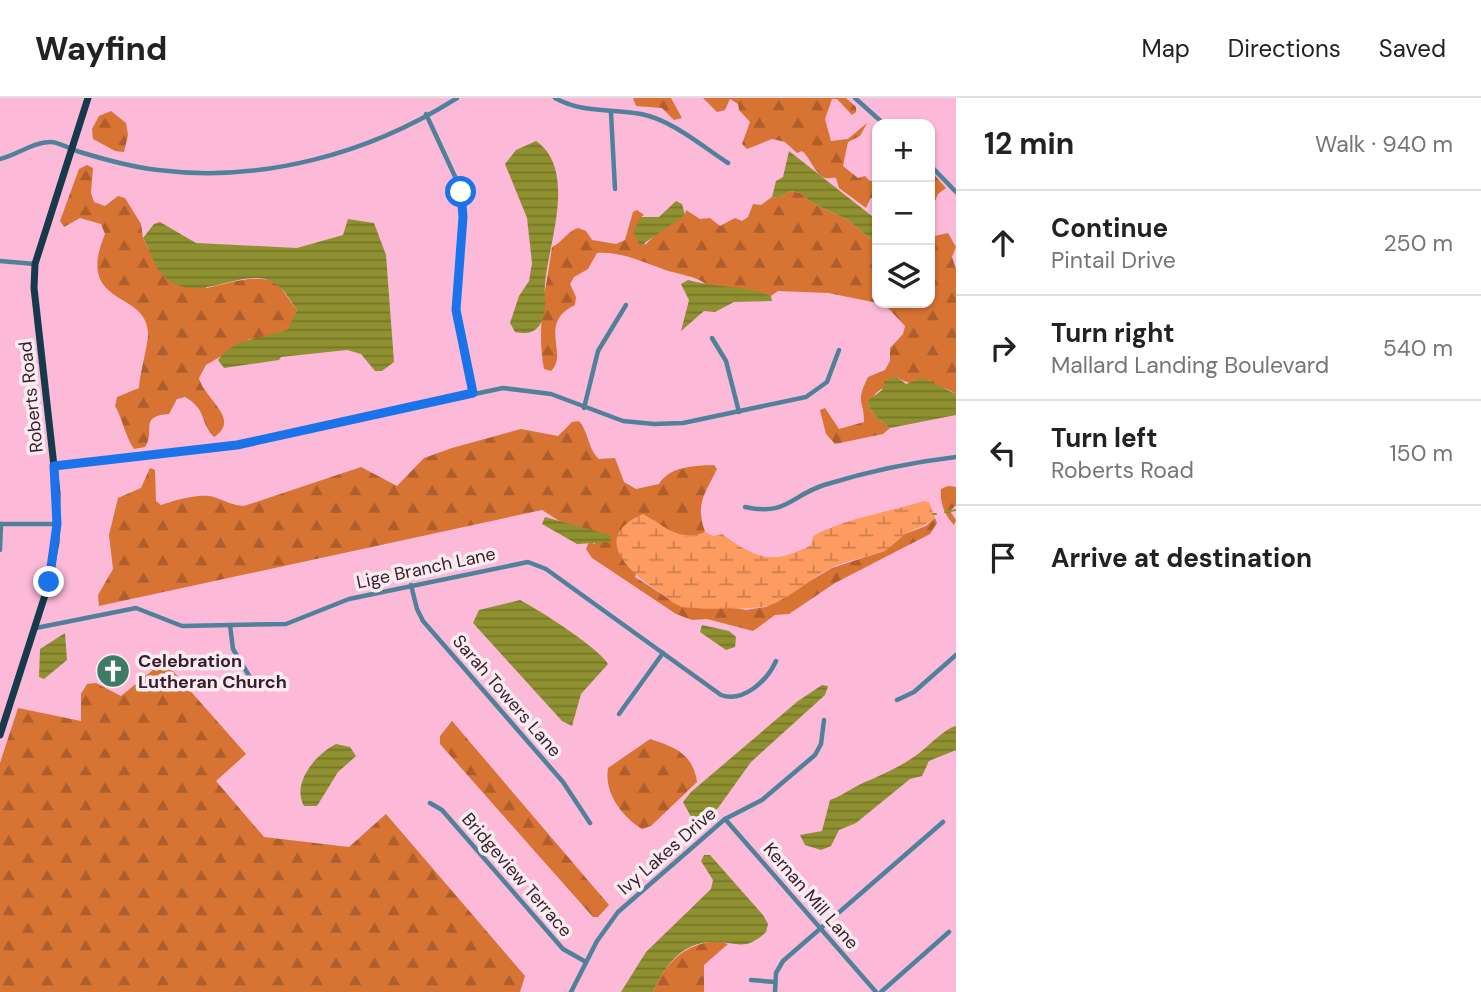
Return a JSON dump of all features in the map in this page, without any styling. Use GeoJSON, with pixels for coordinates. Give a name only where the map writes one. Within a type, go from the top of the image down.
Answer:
{"type":"FeatureCollection","features":[{"type":"Feature","properties":{"kind":"main road","name":"Roberts Road"},"geometry":{"type":"LineString","coordinates":[[0,735],[51,572],[57,524],[54,466],[34,289],[35,264],[88,98]]}},
{"type":"Feature","properties":{"kind":"street"},"geometry":{"type":"LineString","coordinates":[[0,159],[46,142],[54,142],[71,149],[154,170],[199,174],[247,172],[289,166],[332,155],[457,98]]}},
{"type":"Feature","properties":{"kind":"street"},"geometry":{"type":"LineString","coordinates":[[555,98],[579,108],[642,114],[661,120],[728,163]]}},
{"type":"Feature","properties":{"kind":"street"},"geometry":{"type":"LineString","coordinates":[[855,98],[878,119]]}},
{"type":"Feature","properties":{"kind":"street"},"geometry":{"type":"LineString","coordinates":[[611,113],[615,189]]}},
{"type":"Feature","properties":{"kind":"street"},"geometry":{"type":"LineString","coordinates":[[426,114],[461,192],[463,217],[456,310],[473,393]]}},
{"type":"Feature","properties":{"kind":"street"},"geometry":{"type":"LineString","coordinates":[[935,170],[956,192]]}},
{"type":"Feature","properties":{"kind":"street"},"geometry":{"type":"LineString","coordinates":[[0,261],[35,264]]}},
{"type":"Feature","properties":{"kind":"street"},"geometry":{"type":"LineString","coordinates":[[584,408],[598,351],[626,305]]}},
{"type":"Feature","properties":{"kind":"street"},"geometry":{"type":"LineString","coordinates":[[712,338],[726,362],[738,412]]}},
{"type":"Feature","properties":{"kind":"street"},"geometry":{"type":"LineString","coordinates":[[54,466],[237,445],[473,393],[524,388],[551,394],[608,417],[654,425],[683,423],[812,394],[831,376],[839,350]]}},
{"type":"Feature","properties":{"kind":"street"},"geometry":{"type":"LineString","coordinates":[[745,507],[773,510],[789,505],[825,485],[956,457]]}},
{"type":"Feature","properties":{"kind":"street"},"geometry":{"type":"LineString","coordinates":[[0,550],[1,524],[57,524]]}},
{"type":"Feature","properties":{"kind":"street","name":"Lige Branch Lane"},"geometry":{"type":"LineString","coordinates":[[35,628],[136,608],[175,625],[296,622],[349,599],[513,563],[535,563],[728,698],[749,691],[770,672],[776,661]]}},
{"type":"Feature","properties":{"kind":"street","name":"Sarah Towers Lane"},"geometry":{"type":"LineString","coordinates":[[411,585],[423,621],[563,782],[590,823]]}},
{"type":"Feature","properties":{"kind":"street"},"geometry":{"type":"LineString","coordinates":[[230,625],[233,649],[254,684]]}},
{"type":"Feature","properties":{"kind":"street"},"geometry":{"type":"LineString","coordinates":[[619,714],[663,653]]}},
{"type":"Feature","properties":{"kind":"street"},"geometry":{"type":"LineString","coordinates":[[897,700],[914,692],[956,655]]}},
{"type":"Feature","properties":{"kind":"street","name":"Ivy Lakes Drive"},"geometry":{"type":"LineString","coordinates":[[571,992],[586,962],[618,912],[725,818],[762,800],[815,755],[821,744],[824,720]]}},
{"type":"Feature","properties":{"kind":"street","name":"Bridgeview Terrace"},"geometry":{"type":"LineString","coordinates":[[430,803],[442,810],[563,949],[586,962]]}},
{"type":"Feature","properties":{"kind":"street","name":"Kernan Mill Lane"},"geometry":{"type":"LineString","coordinates":[[725,818],[878,992]]}},
{"type":"Feature","properties":{"kind":"street"},"geometry":{"type":"LineString","coordinates":[[775,992],[775,982],[783,961],[943,822]]}},
{"type":"Feature","properties":{"kind":"street"},"geometry":{"type":"LineString","coordinates":[[878,992],[949,932]]}},
{"type":"Feature","properties":{"kind":"street"},"geometry":{"type":"LineString","coordinates":[[751,980],[775,982]]}},
{"type":"Feature","properties":{"kind":"green space"},"geometry":{"type":"Polygon","coordinates":[[[633,98],[671,98],[682,118],[674,120],[662,108],[636,106],[633,98]]]}},
{"type":"Feature","properties":{"kind":"green space"},"geometry":{"type":"Polygon","coordinates":[[[703,98],[846,98],[856,107],[856,112],[852,115],[837,99],[832,99],[825,119],[831,141],[848,139],[867,123],[860,136],[848,142],[843,166],[858,178],[865,176],[872,181],[872,198],[866,208],[839,188],[836,178],[822,177],[802,151],[797,153],[785,142],[772,139],[747,149],[742,144],[750,122],[739,110],[738,104],[730,99],[725,110],[717,112],[703,98]]]}},
{"type":"Feature","properties":{"kind":"green space"},"geometry":{"type":"Polygon","coordinates":[[[111,111],[126,123],[128,135],[124,152],[115,151],[93,139],[92,129],[99,116],[111,111]]]}},
{"type":"Feature","properties":{"kind":"green space"},"geometry":{"type":"Polygon","coordinates":[[[87,165],[93,168],[91,193],[94,202],[105,206],[118,196],[125,198],[141,224],[143,238],[149,250],[207,288],[255,279],[273,282],[297,310],[289,329],[258,340],[250,339],[206,365],[199,378],[223,416],[224,423],[222,430],[214,437],[200,411],[185,397],[177,399],[169,414],[160,415],[151,421],[145,447],[134,449],[128,439],[115,406],[117,397],[139,388],[148,333],[145,319],[136,309],[114,295],[98,274],[98,258],[105,234],[101,224],[80,218],[64,227],[60,221],[79,169],[87,165]]]}},
{"type":"Feature","properties":{"kind":"green space"},"geometry":{"type":"Polygon","coordinates":[[[935,176],[946,188],[938,194],[935,201],[935,176]]]}},
{"type":"Feature","properties":{"kind":"green space"},"geometry":{"type":"Polygon","coordinates":[[[791,191],[804,194],[812,203],[848,220],[872,239],[872,302],[828,293],[778,291],[771,296],[719,289],[692,277],[629,257],[597,253],[588,269],[574,277],[570,284],[576,297],[575,305],[564,312],[555,329],[556,364],[551,371],[544,369],[541,323],[552,247],[570,232],[578,228],[586,231],[592,240],[616,244],[625,240],[633,212],[637,210],[644,215],[641,217],[645,245],[659,231],[685,215],[686,210],[700,219],[710,218],[720,226],[735,218],[742,221],[748,217],[753,204],[761,205],[772,197],[778,198],[791,191]]]}},
{"type":"Feature","properties":{"kind":"green space"},"geometry":{"type":"Polygon","coordinates":[[[948,233],[956,247],[952,257],[956,269],[956,394],[897,377],[876,393],[868,405],[876,417],[890,428],[883,434],[835,444],[826,434],[820,410],[825,408],[839,429],[864,422],[861,397],[864,386],[868,377],[885,370],[890,361],[890,348],[903,334],[905,326],[888,308],[935,308],[935,236],[948,233]]]}},
{"type":"Feature","properties":{"kind":"green space"},"geometry":{"type":"Polygon","coordinates":[[[579,421],[595,455],[599,459],[615,458],[624,482],[636,489],[659,484],[669,474],[683,468],[714,465],[717,469],[701,506],[705,532],[691,536],[678,534],[654,520],[635,577],[682,607],[724,606],[746,610],[766,607],[832,568],[884,551],[905,534],[926,526],[935,518],[937,523],[930,534],[835,583],[789,614],[775,615],[753,631],[707,619],[692,620],[676,614],[592,558],[586,549],[589,542],[595,544],[592,531],[561,522],[542,510],[99,606],[98,595],[113,569],[109,535],[118,498],[141,488],[150,468],[155,470],[156,501],[161,505],[189,497],[211,496],[244,506],[361,467],[397,486],[424,458],[452,448],[521,429],[558,436],[572,422],[579,421]]]}},
{"type":"Feature","properties":{"kind":"green space"},"geometry":{"type":"Polygon","coordinates":[[[956,487],[956,505],[950,511],[956,520],[954,525],[945,513],[941,499],[941,489],[956,487]]]}},
{"type":"Feature","properties":{"kind":"green space"},"geometry":{"type":"Polygon","coordinates":[[[924,501],[929,502],[935,518],[931,521],[907,533],[885,551],[831,568],[784,598],[762,607],[712,609],[680,606],[638,576],[620,555],[617,545],[618,534],[627,524],[643,514],[672,532],[688,536],[705,532],[713,536],[722,534],[754,554],[785,556],[811,545],[813,536],[840,524],[924,501]]]}},
{"type":"Feature","properties":{"kind":"green space"},"geometry":{"type":"Polygon","coordinates":[[[164,661],[246,754],[216,781],[264,837],[349,847],[386,814],[525,976],[520,992],[0,992],[0,763],[18,708],[81,721],[81,694],[87,684],[96,683],[121,696],[164,661]]]}},
{"type":"Feature","properties":{"kind":"green space"},"geometry":{"type":"Polygon","coordinates":[[[452,721],[609,905],[598,917],[593,917],[440,744],[440,736],[452,721]]]}},
{"type":"Feature","properties":{"kind":"green space"},"geometry":{"type":"Polygon","coordinates":[[[650,739],[667,745],[687,758],[697,782],[651,826],[642,829],[627,817],[616,803],[607,777],[608,768],[650,739]]]}},
{"type":"Feature","properties":{"kind":"green space"},"geometry":{"type":"Polygon","coordinates":[[[717,941],[728,944],[704,965],[704,992],[653,992],[663,972],[677,957],[695,946],[717,941]]]}},
{"type":"Feature","properties":{"kind":"shaded area"},"geometry":{"type":"Polygon","coordinates":[[[536,141],[549,154],[556,170],[557,208],[545,284],[544,316],[537,329],[522,333],[515,332],[510,323],[519,296],[529,281],[532,263],[527,218],[505,164],[516,150],[536,141]]]}},
{"type":"Feature","properties":{"kind":"shaded area"},"geometry":{"type":"Polygon","coordinates":[[[789,151],[872,216],[872,239],[848,220],[812,203],[803,194],[791,191],[778,198],[772,197],[776,181],[783,177],[789,151]]]}},
{"type":"Feature","properties":{"kind":"shaded area"},"geometry":{"type":"Polygon","coordinates":[[[676,201],[682,204],[685,215],[640,246],[633,231],[641,217],[659,217],[676,201]]]}},
{"type":"Feature","properties":{"kind":"shaded area"},"geometry":{"type":"Polygon","coordinates":[[[348,219],[374,223],[386,255],[394,362],[382,371],[375,371],[361,354],[347,350],[281,357],[279,360],[224,368],[218,360],[225,352],[241,343],[288,329],[297,310],[280,287],[264,279],[250,278],[204,288],[189,288],[174,283],[160,272],[143,238],[154,224],[160,222],[196,243],[297,248],[343,235],[348,219]]]}},
{"type":"Feature","properties":{"kind":"shaded area"},"geometry":{"type":"Polygon","coordinates":[[[688,280],[762,292],[771,296],[772,301],[734,302],[715,312],[704,311],[681,331],[689,300],[681,284],[688,280]]]}},
{"type":"Feature","properties":{"kind":"shaded area"},"geometry":{"type":"Polygon","coordinates":[[[897,377],[906,384],[922,378],[956,394],[956,415],[890,428],[876,417],[868,405],[869,400],[882,390],[885,380],[897,377]]]}},
{"type":"Feature","properties":{"kind":"shaded area"},"geometry":{"type":"Polygon","coordinates":[[[545,517],[610,535],[611,542],[577,544],[542,524],[545,517]]]}},
{"type":"Feature","properties":{"kind":"shaded area"},"geometry":{"type":"Polygon","coordinates":[[[520,600],[581,639],[608,664],[581,694],[572,726],[562,721],[473,623],[479,610],[520,600]]]}},
{"type":"Feature","properties":{"kind":"shaded area"},"geometry":{"type":"Polygon","coordinates":[[[702,625],[729,631],[736,637],[735,647],[726,650],[700,632],[702,625]]]}},
{"type":"Feature","properties":{"kind":"shaded area"},"geometry":{"type":"Polygon","coordinates":[[[65,633],[67,660],[44,679],[39,677],[40,649],[65,633]]]}},
{"type":"Feature","properties":{"kind":"shaded area"},"geometry":{"type":"Polygon","coordinates":[[[822,685],[828,686],[825,695],[751,762],[718,808],[701,822],[690,815],[683,802],[691,792],[798,701],[822,685]]]}},
{"type":"Feature","properties":{"kind":"shaded area"},"geometry":{"type":"Polygon","coordinates":[[[956,726],[956,750],[929,761],[922,776],[910,779],[856,823],[839,830],[831,846],[821,850],[805,845],[800,835],[822,831],[830,800],[906,762],[956,726]]]}},
{"type":"Feature","properties":{"kind":"shaded area"},"geometry":{"type":"Polygon","coordinates":[[[336,744],[350,747],[356,756],[338,772],[317,806],[304,806],[301,797],[303,779],[314,762],[336,744]]]}},
{"type":"Feature","properties":{"kind":"shaded area"},"geometry":{"type":"Polygon","coordinates":[[[704,855],[710,855],[763,915],[768,924],[766,932],[747,944],[714,942],[693,946],[669,964],[653,992],[621,992],[646,952],[711,889],[713,880],[701,861],[704,855]]]}},
{"type":"Feature","properties":{"kind":"waterway"},"geometry":{"type":"LineString","coordinates":[[945,512],[956,510]]}},
{"type":"Feature","properties":{"kind":"place","name":"Celebration Lutheran Church"},"geometry":{"type":"Point","coordinates":[113,671]}},
{"type":"Feature","properties":{"kind":"route"},"geometry":{"type":"LineString","coordinates":[[49,582],[58,512],[54,466],[237,445],[473,393],[456,310],[463,217],[461,192]]}}]}
